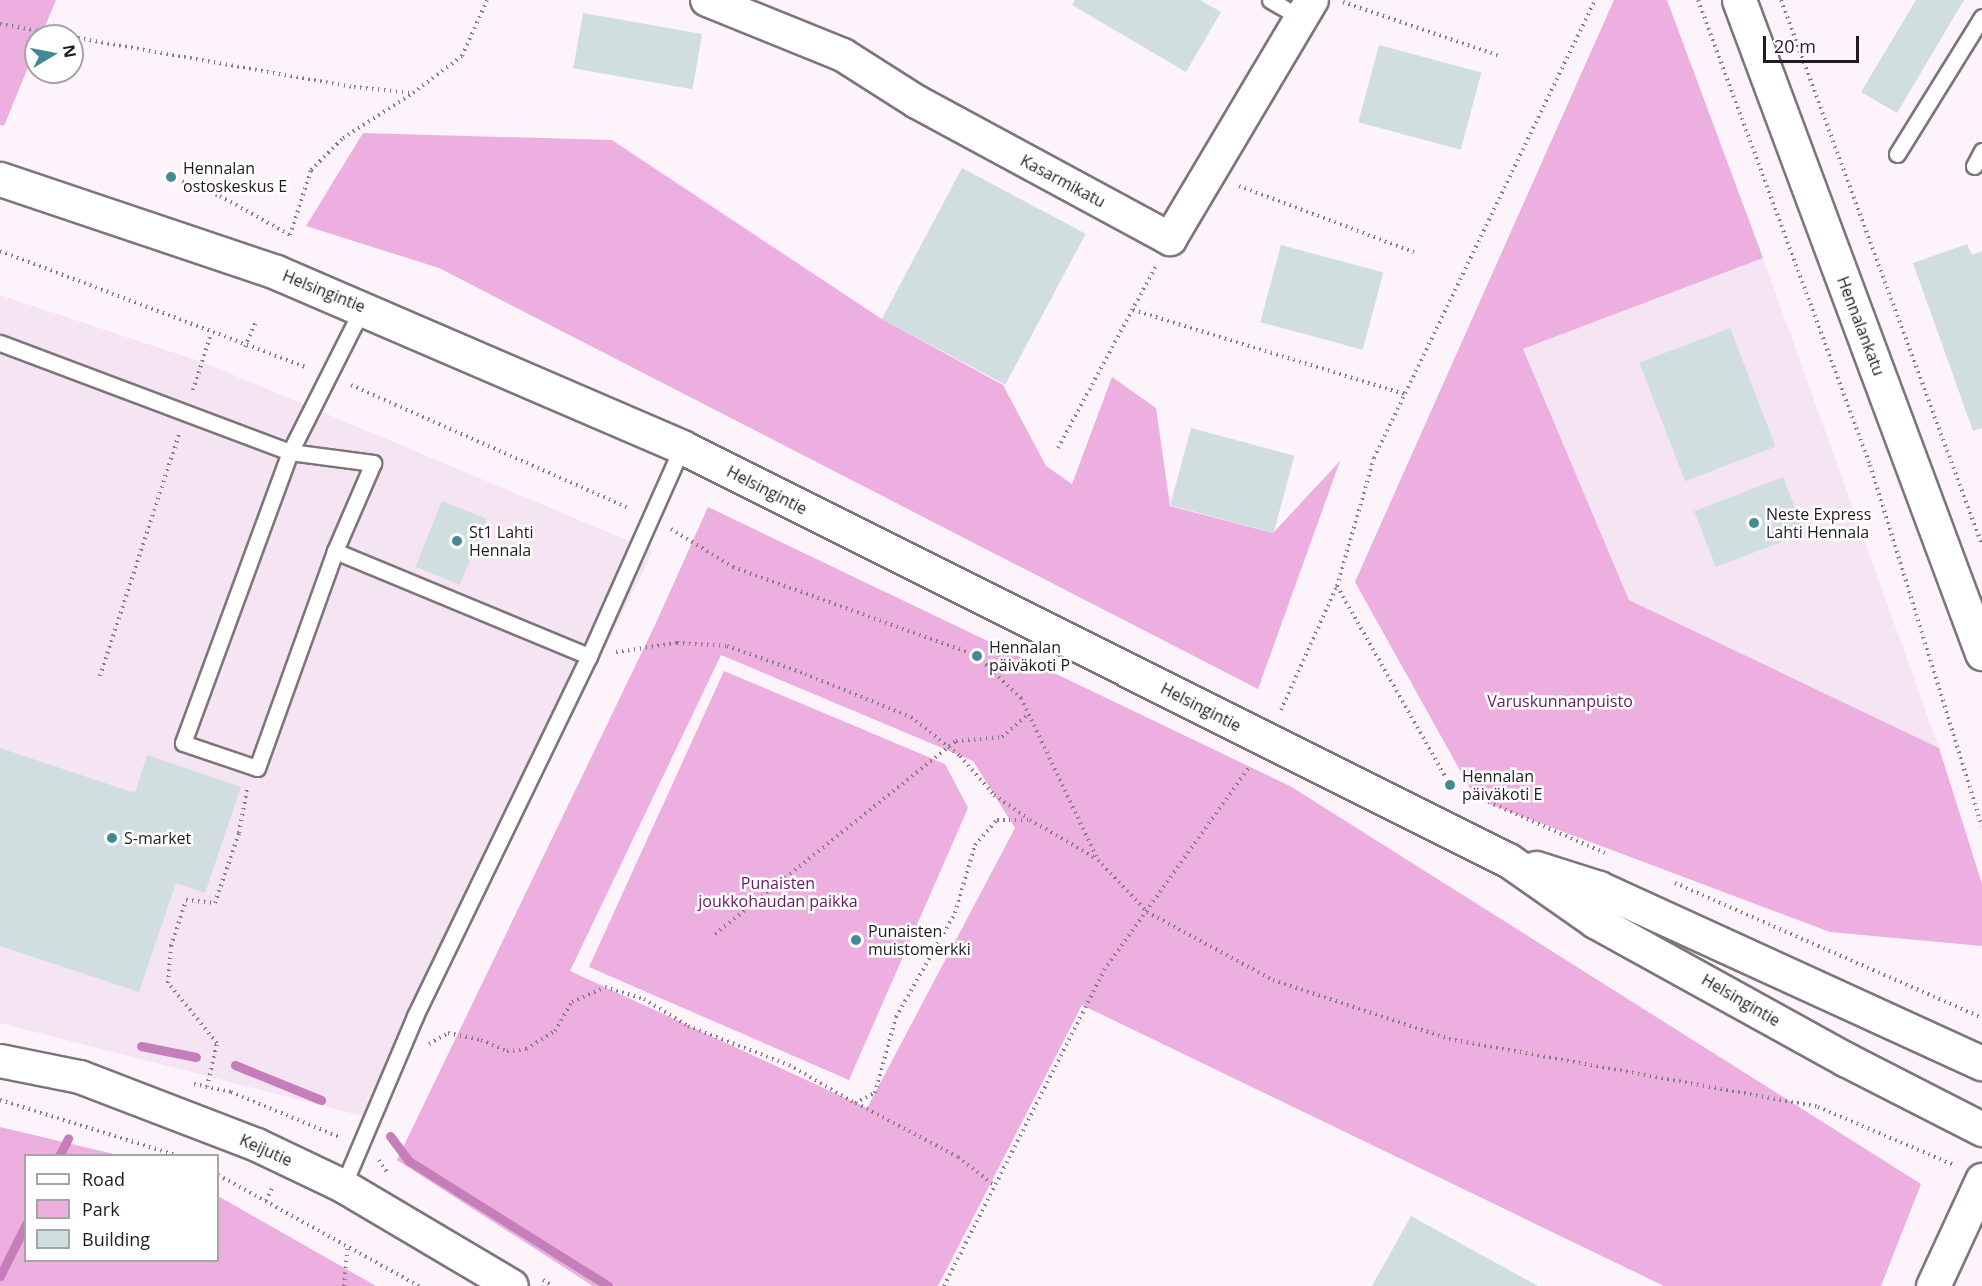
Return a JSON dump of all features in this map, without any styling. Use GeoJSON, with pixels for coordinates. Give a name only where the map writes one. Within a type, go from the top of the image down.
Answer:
{"type":"FeatureCollection","features":[{"type":"Feature","properties":{"kind":"main road","name":"Hennalankatu"},"geometry":{"type":"LineString","coordinates":[[1738,0],[1982,653]]}},
{"type":"Feature","properties":{"kind":"main road","name":"Helsingintie"},"geometry":{"type":"LineString","coordinates":[[0,179],[276,272],[364,306],[682,447],[1508,860],[1595,921],[1845,1059],[1982,1129]]}},
{"type":"Feature","properties":{"kind":"main road","name":"Helsingintie"},"geometry":{"type":"LineString","coordinates":[[1508,860],[1599,888],[1982,1063]]}},
{"type":"Feature","properties":{"kind":"main road"},"geometry":{"type":"LineString","coordinates":[[1933,1286],[1982,1180]]}},
{"type":"Feature","properties":{"kind":"street","name":"Kasarmikatu"},"geometry":{"type":"LineString","coordinates":[[707,0],[843,55],[917,102],[1170,239]]}},
{"type":"Feature","properties":{"kind":"street"},"geometry":{"type":"LineString","coordinates":[[1170,239],[1307,9]]}},
{"type":"Feature","properties":{"kind":"street","name":"Keijutie"},"geometry":{"type":"LineString","coordinates":[[0,1061],[80,1077],[257,1145],[343,1186],[512,1286]]}},
{"type":"Feature","properties":{"kind":"lane"},"geometry":{"type":"LineString","coordinates":[[1270,0],[1307,9]]}},
{"type":"Feature","properties":{"kind":"lane"},"geometry":{"type":"LineString","coordinates":[[1896,154],[1982,17]]}},
{"type":"Feature","properties":{"kind":"lane"},"geometry":{"type":"LineString","coordinates":[[1974,166],[1982,151]]}},
{"type":"Feature","properties":{"kind":"lane"},"geometry":{"type":"LineString","coordinates":[[0,343],[185,415],[290,452],[373,463],[335,552],[257,768],[183,743],[290,452],[364,306]]}},
{"type":"Feature","properties":{"kind":"lane"},"geometry":{"type":"LineString","coordinates":[[343,1186],[488,858],[589,656],[653,519],[682,447]]}},
{"type":"Feature","properties":{"kind":"lane"},"geometry":{"type":"LineString","coordinates":[[335,552],[589,656]]}},
{"type":"Feature","properties":{"kind":"path"},"geometry":{"type":"LineString","coordinates":[[171,177],[220,196],[290,235],[310,170],[343,138],[413,93],[462,56],[487,0]]}},
{"type":"Feature","properties":{"kind":"path"},"geometry":{"type":"LineString","coordinates":[[1337,0],[1500,56]]}},
{"type":"Feature","properties":{"kind":"path"},"geometry":{"type":"LineString","coordinates":[[1281,710],[1337,586],[1374,458],[1595,0]]}},
{"type":"Feature","properties":{"kind":"path"},"geometry":{"type":"LineString","coordinates":[[1698,0],[1870,465],[1982,826]]}},
{"type":"Feature","properties":{"kind":"path"},"geometry":{"type":"LineString","coordinates":[[1781,0],[1982,545]]}},
{"type":"Feature","properties":{"kind":"path"},"geometry":{"type":"LineString","coordinates":[[0,24],[24,28]]}},
{"type":"Feature","properties":{"kind":"path"},"geometry":{"type":"LineString","coordinates":[[84,39],[354,87],[413,93]]}},
{"type":"Feature","properties":{"kind":"path"},"geometry":{"type":"LineString","coordinates":[[1208,174],[1414,252]]}},
{"type":"Feature","properties":{"kind":"path"},"geometry":{"type":"LineString","coordinates":[[1058,448],[1170,239]]}},
{"type":"Feature","properties":{"kind":"path"},"geometry":{"type":"LineString","coordinates":[[0,251],[245,347],[328,375],[653,519],[733,567],[977,656],[1021,698],[1098,860]]}},
{"type":"Feature","properties":{"kind":"path"},"geometry":{"type":"LineString","coordinates":[[1133,310],[1405,394]]}},
{"type":"Feature","properties":{"kind":"path"},"geometry":{"type":"LineString","coordinates":[[245,347],[256,321]]}},
{"type":"Feature","properties":{"kind":"path"},"geometry":{"type":"LineString","coordinates":[[100,676],[211,334]]}},
{"type":"Feature","properties":{"kind":"path"},"geometry":{"type":"LineString","coordinates":[[1337,586],[1450,785],[1613,856]]}},
{"type":"Feature","properties":{"kind":"path"},"geometry":{"type":"LineString","coordinates":[[589,656],[676,643],[727,646],[911,717],[949,747],[994,795],[1030,820],[1098,860],[1147,912],[1273,980],[1449,1039],[1818,1107],[1943,1158],[1982,1180]]}},
{"type":"Feature","properties":{"kind":"path"},"geometry":{"type":"LineString","coordinates":[[715,934],[956,741],[1002,737],[1028,714]]}},
{"type":"Feature","properties":{"kind":"path"},"geometry":{"type":"LineString","coordinates":[[944,1286],[1104,969],[1256,758]]}},
{"type":"Feature","properties":{"kind":"path"},"geometry":{"type":"LineString","coordinates":[[207,1087],[217,1043],[168,983],[171,946],[186,900],[214,903],[239,833],[247,789],[239,785]]}},
{"type":"Feature","properties":{"kind":"path"},"geometry":{"type":"LineString","coordinates":[[855,1103],[875,1093],[896,1017],[955,913],[975,845],[997,820],[1030,820]]}},
{"type":"Feature","properties":{"kind":"path"},"geometry":{"type":"LineString","coordinates":[[1667,880],[1982,1018]]}},
{"type":"Feature","properties":{"kind":"path"},"geometry":{"type":"LineString","coordinates":[[395,1064],[448,1033],[481,1040],[507,1052],[526,1049],[555,1031],[573,1002],[605,987],[644,999],[688,1026],[789,1065],[855,1103],[958,1157],[995,1186]]}},
{"type":"Feature","properties":{"kind":"path"},"geometry":{"type":"LineString","coordinates":[[0,1101],[176,1154]]}},
{"type":"Feature","properties":{"kind":"path"},"geometry":{"type":"LineString","coordinates":[[219,1177],[348,1244],[419,1286]]}},
{"type":"Feature","properties":{"kind":"path"},"geometry":{"type":"LineString","coordinates":[[344,1286],[348,1244]]}},
{"type":"Feature","properties":{"kind":"shaded area"},"geometry":{"type":"Polygon","coordinates":[[[1763,258],[1939,748],[1629,600],[1523,349],[1763,258]]]}},
{"type":"Feature","properties":{"kind":"shaded area"},"geometry":{"type":"Polygon","coordinates":[[[0,295],[205,363],[653,551],[374,1119],[0,1023],[0,295]]]}},
{"type":"Feature","properties":{"kind":"green space"},"geometry":{"type":"Polygon","coordinates":[[[0,0],[56,0],[46,24],[24,24],[24,77],[4,126],[0,125],[0,0]]]}},
{"type":"Feature","properties":{"kind":"green space","name":"Varuskunnanpuisto"},"geometry":{"type":"Polygon","coordinates":[[[1614,0],[1667,0],[1763,258],[1523,349],[1629,600],[1939,748],[1982,884],[1982,946],[1830,932],[1476,799],[1355,582],[1614,0]]]}},
{"type":"Feature","properties":{"kind":"green space"},"geometry":{"type":"Polygon","coordinates":[[[363,133],[612,140],[880,318],[1003,385],[1046,466],[1072,484],[1112,377],[1156,408],[1170,506],[1273,533],[1340,461],[1258,689],[439,268],[306,226],[363,133]]]}},
{"type":"Feature","properties":{"kind":"green space"},"geometry":{"type":"Polygon","coordinates":[[[708,507],[1290,786],[1921,1184],[1881,1286],[1664,1286],[1082,1005],[938,1286],[593,1286],[397,1160],[655,625],[708,507]],[[721,655],[570,971],[867,1108],[1015,828],[973,761],[721,655]]]}},
{"type":"Feature","properties":{"kind":"green space","name":"Punaisten joukkohaudan paikka"},"geometry":{"type":"Polygon","coordinates":[[[724,671],[945,764],[968,808],[849,1080],[589,967],[724,671]]]}},
{"type":"Feature","properties":{"kind":"green space"},"geometry":{"type":"Polygon","coordinates":[[[0,1127],[114,1154],[24,1154],[24,1262],[219,1262],[219,1197],[376,1286],[0,1286],[0,1127]]]}},
{"type":"Feature","properties":{"kind":"building"},"geometry":{"type":"Polygon","coordinates":[[[1075,0],[1200,0],[1221,12],[1186,72],[1072,5],[1075,0]]]}},
{"type":"Feature","properties":{"kind":"building"},"geometry":{"type":"Polygon","coordinates":[[[1916,0],[1964,0],[1897,113],[1861,92],[1916,0]]]}},
{"type":"Feature","properties":{"kind":"building"},"geometry":{"type":"Polygon","coordinates":[[[583,13],[702,34],[692,89],[573,68],[583,13]]]}},
{"type":"Feature","properties":{"kind":"building"},"geometry":{"type":"Polygon","coordinates":[[[1379,45],[1481,72],[1461,150],[1358,122],[1379,45]]]}},
{"type":"Feature","properties":{"kind":"building"},"geometry":{"type":"Polygon","coordinates":[[[962,168],[1086,234],[1005,385],[882,319],[962,168]]]}},
{"type":"Feature","properties":{"kind":"building"},"geometry":{"type":"Polygon","coordinates":[[[1967,244],[1972,255],[1982,251],[1982,428],[1973,431],[1913,263],[1967,244]]]}},
{"type":"Feature","properties":{"kind":"building"},"geometry":{"type":"Polygon","coordinates":[[[1281,245],[1383,272],[1363,350],[1260,322],[1281,245]]]}},
{"type":"Feature","properties":{"kind":"building"},"geometry":{"type":"Polygon","coordinates":[[[1730,328],[1776,447],[1685,481],[1639,363],[1730,328]]]}},
{"type":"Feature","properties":{"kind":"building"},"geometry":{"type":"Polygon","coordinates":[[[1191,428],[1294,456],[1274,533],[1170,505],[1191,428]]]}},
{"type":"Feature","properties":{"kind":"building"},"geometry":{"type":"Polygon","coordinates":[[[1783,477],[1805,533],[1716,567],[1694,511],[1783,477]]]}},
{"type":"Feature","properties":{"kind":"building"},"geometry":{"type":"Polygon","coordinates":[[[442,501],[487,519],[460,585],[415,567],[442,501]]]}},
{"type":"Feature","properties":{"kind":"building","name":"S-market"},"geometry":{"type":"Polygon","coordinates":[[[0,748],[135,793],[147,755],[241,787],[205,893],[176,883],[139,992],[0,946],[0,748]]]}},
{"type":"Feature","properties":{"kind":"building"},"geometry":{"type":"Polygon","coordinates":[[[1411,1216],[1538,1286],[1372,1286],[1411,1216]]]}},
{"type":"Feature","properties":{"kind":"waterway"},"geometry":{"type":"LineString","coordinates":[[141,1046],[196,1057]]}},
{"type":"Feature","properties":{"kind":"waterway"},"geometry":{"type":"LineString","coordinates":[[235,1065],[321,1100]]}},
{"type":"Feature","properties":{"kind":"waterway"},"geometry":{"type":"LineString","coordinates":[[390,1136],[409,1161],[608,1286]]}},
{"type":"Feature","properties":{"kind":"waterway"},"geometry":{"type":"LineString","coordinates":[[60,1154],[68,1138]]}},
{"type":"Feature","properties":{"kind":"waterway"},"geometry":{"type":"LineString","coordinates":[[0,1276],[24,1228]]}},
{"type":"Feature","properties":{"kind":"place","name":"Hennalan ostoskeskus E"},"geometry":{"type":"Point","coordinates":[171,177]}},
{"type":"Feature","properties":{"kind":"place","name":"Neste Express Lahti Hennala"},"geometry":{"type":"Point","coordinates":[1754,523]}},
{"type":"Feature","properties":{"kind":"place","name":"St1 Lahti Hennala"},"geometry":{"type":"Point","coordinates":[457,541]}},
{"type":"Feature","properties":{"kind":"place","name":"Hennalan päiväkoti P"},"geometry":{"type":"Point","coordinates":[977,656]}},
{"type":"Feature","properties":{"kind":"place","name":"Hennalan päiväkoti E"},"geometry":{"type":"Point","coordinates":[1450,785]}},
{"type":"Feature","properties":{"kind":"place","name":"S-market"},"geometry":{"type":"Point","coordinates":[112,838]}},
{"type":"Feature","properties":{"kind":"place","name":"Punaisten muistomerkki"},"geometry":{"type":"Point","coordinates":[856,940]}}]}
